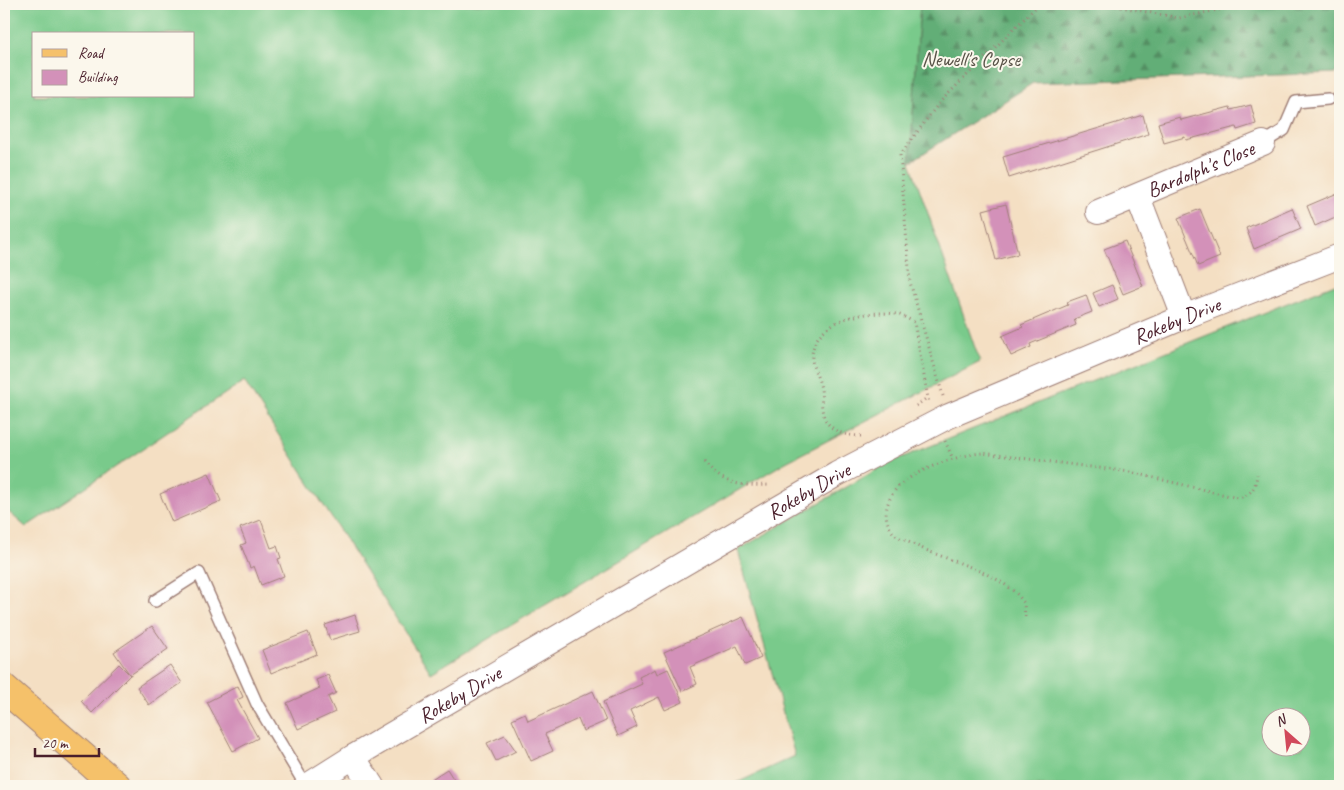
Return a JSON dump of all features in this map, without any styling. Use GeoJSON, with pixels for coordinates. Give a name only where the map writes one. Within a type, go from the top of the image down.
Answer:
{"type":"FeatureCollection","features":[{"type":"Feature","properties":{"kind":"main road"},"geometry":{"type":"LineString","coordinates":[[4,688],[117,786]]}},
{"type":"Feature","properties":{"kind":"street","name":"Bardolph's Close"},"geometry":{"type":"LineString","coordinates":[[1098,212],[1138,197],[1263,143]]}},
{"type":"Feature","properties":{"kind":"street","name":"Bardolph's Close"},"geometry":{"type":"LineString","coordinates":[[1138,197],[1184,317]]}},
{"type":"Feature","properties":{"kind":"street","name":"Rokeby Drive"},"geometry":{"type":"LineString","coordinates":[[306,786],[837,474],[943,420],[1184,317],[1340,256]]}},
{"type":"Feature","properties":{"kind":"street"},"geometry":{"type":"LineString","coordinates":[[353,757],[372,786]]}},
{"type":"Feature","properties":{"kind":"lane"},"geometry":{"type":"LineString","coordinates":[[1263,143],[1284,130],[1296,102],[1328,99]]}},
{"type":"Feature","properties":{"kind":"lane"},"geometry":{"type":"LineString","coordinates":[[155,601],[198,573],[257,704],[306,786]]}},
{"type":"Feature","properties":{"kind":"path"},"geometry":{"type":"LineString","coordinates":[[953,459],[910,282],[900,155],[939,103],[1039,4]]}},
{"type":"Feature","properties":{"kind":"path"},"geometry":{"type":"LineString","coordinates":[[1106,4],[1179,18],[1247,4]]}},
{"type":"Feature","properties":{"kind":"path"},"geometry":{"type":"LineString","coordinates":[[860,442],[866,436],[848,436],[829,426],[822,409],[821,388],[814,368],[812,354],[819,336],[840,320],[876,314],[898,314],[914,322],[926,398],[943,420]]}},
{"type":"Feature","properties":{"kind":"path"},"geometry":{"type":"LineString","coordinates":[[912,409],[926,398]]}},
{"type":"Feature","properties":{"kind":"path"},"geometry":{"type":"LineString","coordinates":[[1025,617],[1024,603],[1010,588],[997,580],[930,553],[897,536],[887,521],[886,507],[896,489],[914,476],[953,459],[971,454],[993,453],[1155,477],[1238,498],[1246,496],[1252,491],[1257,474]]}},
{"type":"Feature","properties":{"kind":"path"},"geometry":{"type":"LineString","coordinates":[[704,462],[717,476],[730,483],[778,485]]}},
{"type":"Feature","properties":{"kind":"green space"},"geometry":{"type":"Polygon","coordinates":[[[4,4],[920,4],[910,162],[980,362],[786,462],[431,673],[244,381],[26,527],[4,508],[4,4]]]}},
{"type":"Feature","properties":{"kind":"green space","name":"Newell's Copse"},"geometry":{"type":"Polygon","coordinates":[[[920,4],[1340,4],[1340,73],[1033,83],[910,162],[920,4]]]}},
{"type":"Feature","properties":{"kind":"green space"},"geometry":{"type":"Polygon","coordinates":[[[1340,282],[1340,786],[730,786],[795,756],[738,550],[888,463],[1340,282]]]}},
{"type":"Feature","properties":{"kind":"building"},"geometry":{"type":"Polygon","coordinates":[[[1251,105],[1256,124],[1237,130],[1236,127],[1186,140],[1185,137],[1164,143],[1158,123],[1180,117],[1181,120],[1230,107],[1231,110],[1251,105]]]}},
{"type":"Feature","properties":{"kind":"building"},"geometry":{"type":"Polygon","coordinates":[[[1143,115],[1148,134],[1009,178],[1003,157],[1143,115]]]}},
{"type":"Feature","properties":{"kind":"building"},"geometry":{"type":"Polygon","coordinates":[[[1340,192],[1340,215],[1315,226],[1307,206],[1340,192]]]}},
{"type":"Feature","properties":{"kind":"building"},"geometry":{"type":"Polygon","coordinates":[[[1006,204],[1018,254],[996,260],[983,210],[1006,204]]]}},
{"type":"Feature","properties":{"kind":"building"},"geometry":{"type":"Polygon","coordinates":[[[1292,208],[1301,229],[1254,249],[1246,228],[1292,208]]]}},
{"type":"Feature","properties":{"kind":"building"},"geometry":{"type":"Polygon","coordinates":[[[1200,209],[1220,257],[1198,266],[1178,218],[1200,209]]]}},
{"type":"Feature","properties":{"kind":"building"},"geometry":{"type":"Polygon","coordinates":[[[1125,241],[1143,286],[1123,294],[1104,249],[1125,241]]]}},
{"type":"Feature","properties":{"kind":"building"},"geometry":{"type":"Polygon","coordinates":[[[1112,285],[1118,299],[1099,307],[1093,293],[1112,285]]]}},
{"type":"Feature","properties":{"kind":"building"},"geometry":{"type":"Polygon","coordinates":[[[1086,295],[1092,312],[1074,319],[1076,325],[1030,344],[1031,347],[1011,356],[1002,336],[1023,327],[1021,325],[1068,305],[1067,302],[1086,295]]]}},
{"type":"Feature","properties":{"kind":"building"},"geometry":{"type":"Polygon","coordinates":[[[209,473],[221,501],[172,522],[160,494],[209,473]]]}},
{"type":"Feature","properties":{"kind":"building"},"geometry":{"type":"Polygon","coordinates":[[[261,520],[271,548],[277,546],[281,558],[278,559],[284,576],[261,585],[254,566],[250,568],[241,545],[246,543],[240,528],[261,520]]]}},
{"type":"Feature","properties":{"kind":"building"},"geometry":{"type":"Polygon","coordinates":[[[355,615],[360,631],[330,640],[325,625],[355,615]]]}},
{"type":"Feature","properties":{"kind":"building"},"geometry":{"type":"Polygon","coordinates":[[[743,617],[761,658],[745,665],[737,646],[690,667],[697,684],[682,691],[664,652],[743,617]]]}},
{"type":"Feature","properties":{"kind":"building"},"geometry":{"type":"Polygon","coordinates":[[[152,626],[168,649],[130,675],[114,652],[152,626]]]}},
{"type":"Feature","properties":{"kind":"building"},"geometry":{"type":"Polygon","coordinates":[[[308,632],[317,654],[271,673],[262,650],[308,632]]]}},
{"type":"Feature","properties":{"kind":"building"},"geometry":{"type":"Polygon","coordinates":[[[119,664],[130,675],[92,713],[81,701],[119,664]]]}},
{"type":"Feature","properties":{"kind":"building"},"geometry":{"type":"Polygon","coordinates":[[[170,665],[182,683],[149,705],[137,687],[170,665]]]}},
{"type":"Feature","properties":{"kind":"building"},"geometry":{"type":"Polygon","coordinates":[[[655,669],[657,674],[668,669],[683,702],[665,710],[659,697],[630,711],[637,727],[618,736],[603,702],[642,684],[639,677],[655,669]]]}},
{"type":"Feature","properties":{"kind":"building"},"geometry":{"type":"Polygon","coordinates":[[[328,675],[336,693],[328,697],[335,712],[298,729],[287,703],[320,688],[316,680],[328,675]]]}},
{"type":"Feature","properties":{"kind":"building"},"geometry":{"type":"Polygon","coordinates":[[[238,686],[243,697],[237,700],[258,738],[233,751],[207,702],[238,686]]]}},
{"type":"Feature","properties":{"kind":"building"},"geometry":{"type":"Polygon","coordinates":[[[593,691],[606,721],[583,731],[578,719],[545,734],[553,751],[531,761],[512,719],[525,713],[528,721],[593,691]]]}},
{"type":"Feature","properties":{"kind":"building"},"geometry":{"type":"Polygon","coordinates":[[[505,735],[516,751],[496,761],[487,743],[505,735]]]}},
{"type":"Feature","properties":{"kind":"building"},"geometry":{"type":"Polygon","coordinates":[[[447,769],[458,786],[434,786],[430,780],[447,769]]]}}]}
